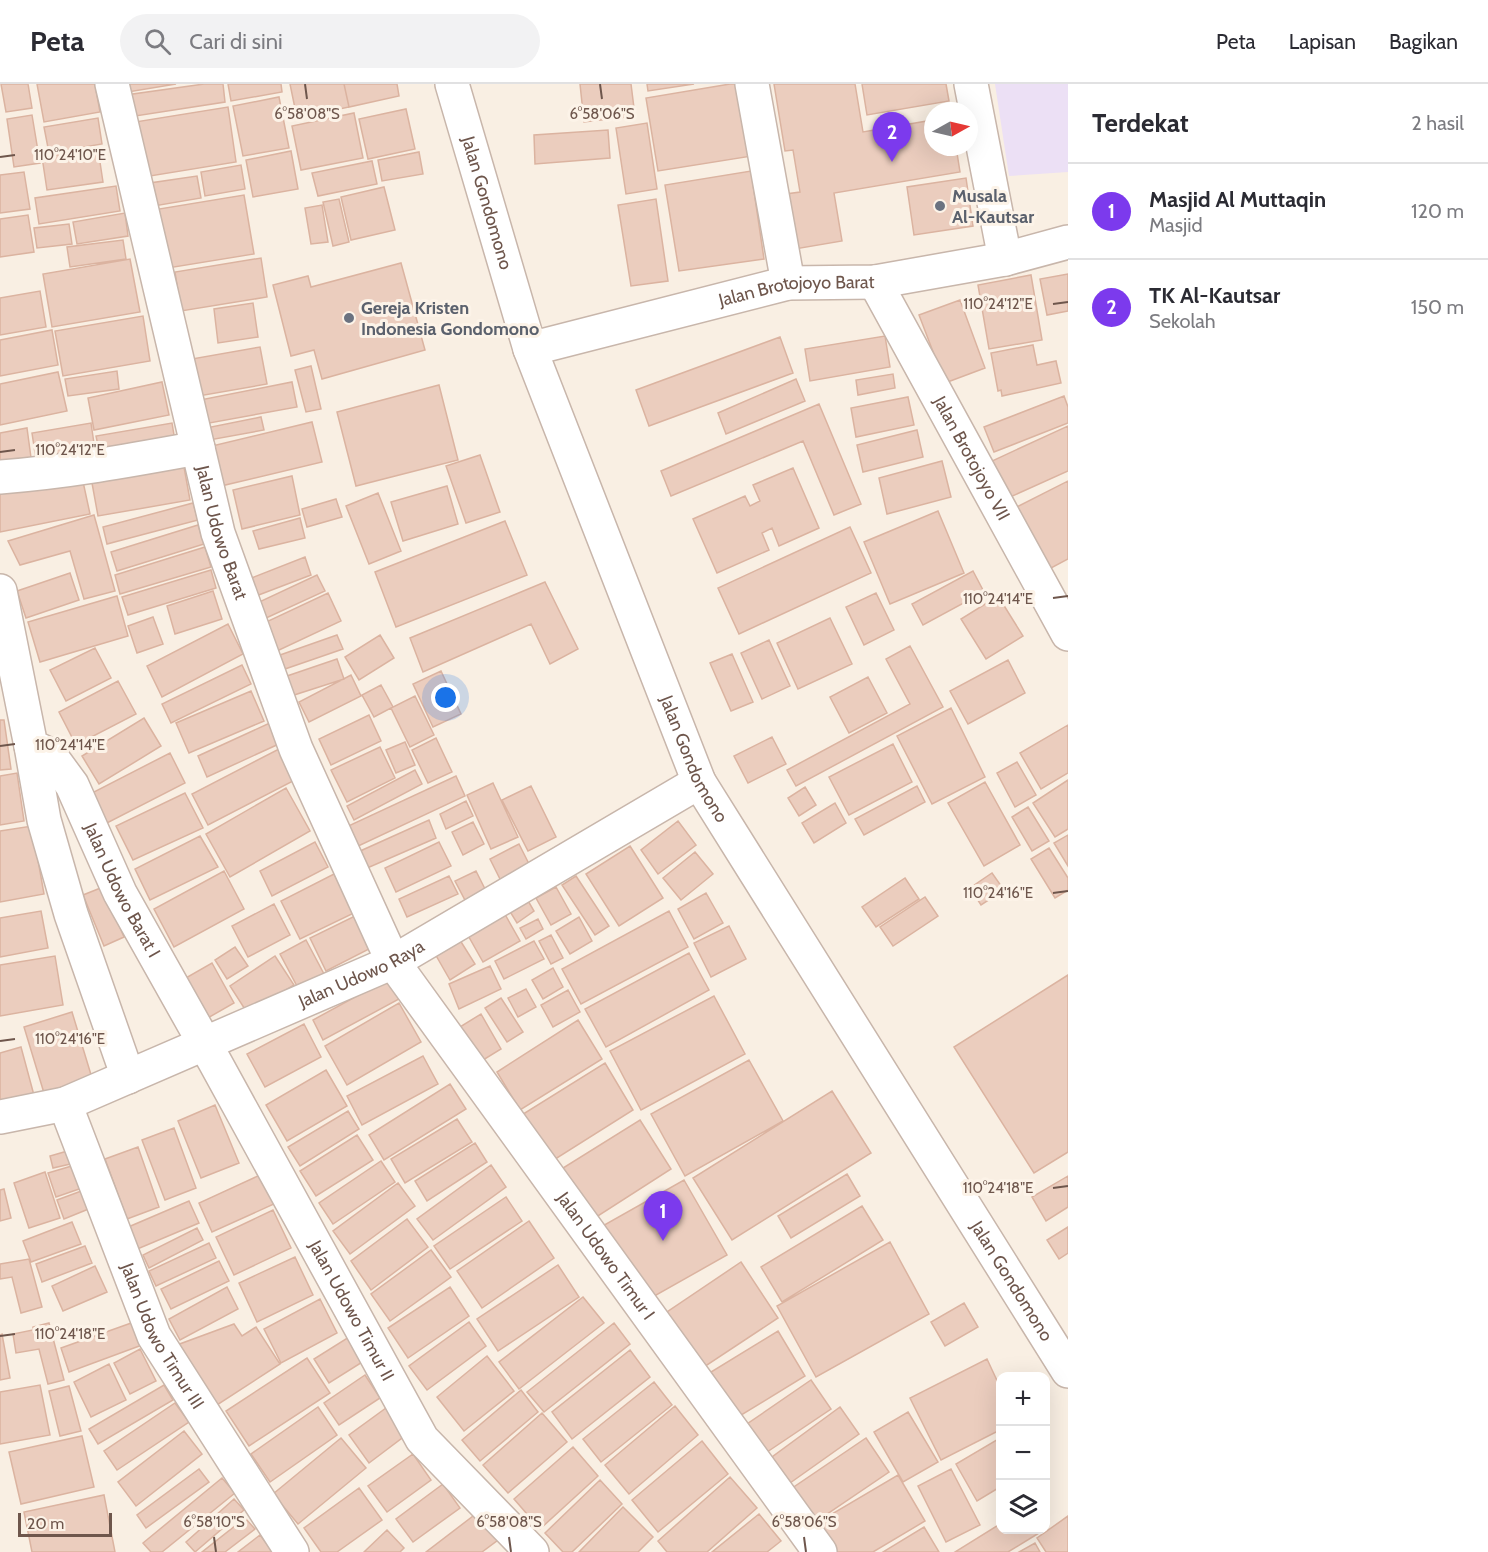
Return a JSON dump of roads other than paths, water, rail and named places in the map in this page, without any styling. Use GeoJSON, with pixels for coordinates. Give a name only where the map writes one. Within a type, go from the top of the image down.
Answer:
{"type":"FeatureCollection","features":[{"type":"Feature","properties":{"kind":"street","name":"Jalan Udowo Barat"},"geometry":{"type":"LineString","coordinates":[[112,84],[218,533],[296,749],[393,962]]}},
{"type":"Feature","properties":{"kind":"street","name":"Jalan Gondomono"},"geometry":{"type":"LineString","coordinates":[[452,84],[530,349],[699,782],[1068,1371]]}},
{"type":"Feature","properties":{"kind":"street"},"geometry":{"type":"LineString","coordinates":[[752,84],[788,283]]}},
{"type":"Feature","properties":{"kind":"street"},"geometry":{"type":"LineString","coordinates":[[971,84],[1005,259]]}},
{"type":"Feature","properties":{"kind":"street","name":"Jalan Brotojoyo Barat"},"geometry":{"type":"LineString","coordinates":[[530,349],[788,283],[875,282],[1005,259],[1068,242]]}},
{"type":"Feature","properties":{"kind":"street","name":"Jalan Brotojoyo VII"},"geometry":{"type":"LineString","coordinates":[[875,282],[1068,634]]}},
{"type":"Feature","properties":{"kind":"street"},"geometry":{"type":"LineString","coordinates":[[0,477],[117,463],[198,448]]}},
{"type":"Feature","properties":{"kind":"street"},"geometry":{"type":"LineString","coordinates":[[0,591],[45,820],[71,914],[128,1077]]}},
{"type":"Feature","properties":{"kind":"street","name":"Jalan Udowo Barat I"},"geometry":{"type":"LineString","coordinates":[[32,746],[50,755],[72,785],[120,893],[204,1043]]}},
{"type":"Feature","properties":{"kind":"street","name":"Jalan Udowo Raya"},"geometry":{"type":"LineString","coordinates":[[0,1117],[65,1104],[393,962],[699,782]]}},
{"type":"Feature","properties":{"kind":"street","name":"Jalan Udowo Timur I"},"geometry":{"type":"LineString","coordinates":[[393,962],[820,1552]]}},
{"type":"Feature","properties":{"kind":"street","name":"Jalan Udowo Timur II"},"geometry":{"type":"LineString","coordinates":[[204,1043],[422,1439],[532,1552]]}},
{"type":"Feature","properties":{"kind":"street","name":"Jalan Udowo Timur III"},"geometry":{"type":"LineString","coordinates":[[65,1104],[154,1336],[292,1552]]}},
{"type":"Feature","properties":{"kind":"place","name":"TK Al-Kautsar"},"geometry":{"type":"Point","coordinates":[892,162]}},
{"type":"Feature","properties":{"kind":"place","name":"Musala Al-Kautsar"},"geometry":{"type":"Point","coordinates":[940,206]}},
{"type":"Feature","properties":{"kind":"place","name":"Gereja Kristen Indonesia Gondomono"},"geometry":{"type":"Point","coordinates":[349,318]}},
{"type":"Feature","properties":{"kind":"place","name":"Masjid Al Muttaqin"},"geometry":{"type":"Point","coordinates":[663,1241]}}]}
